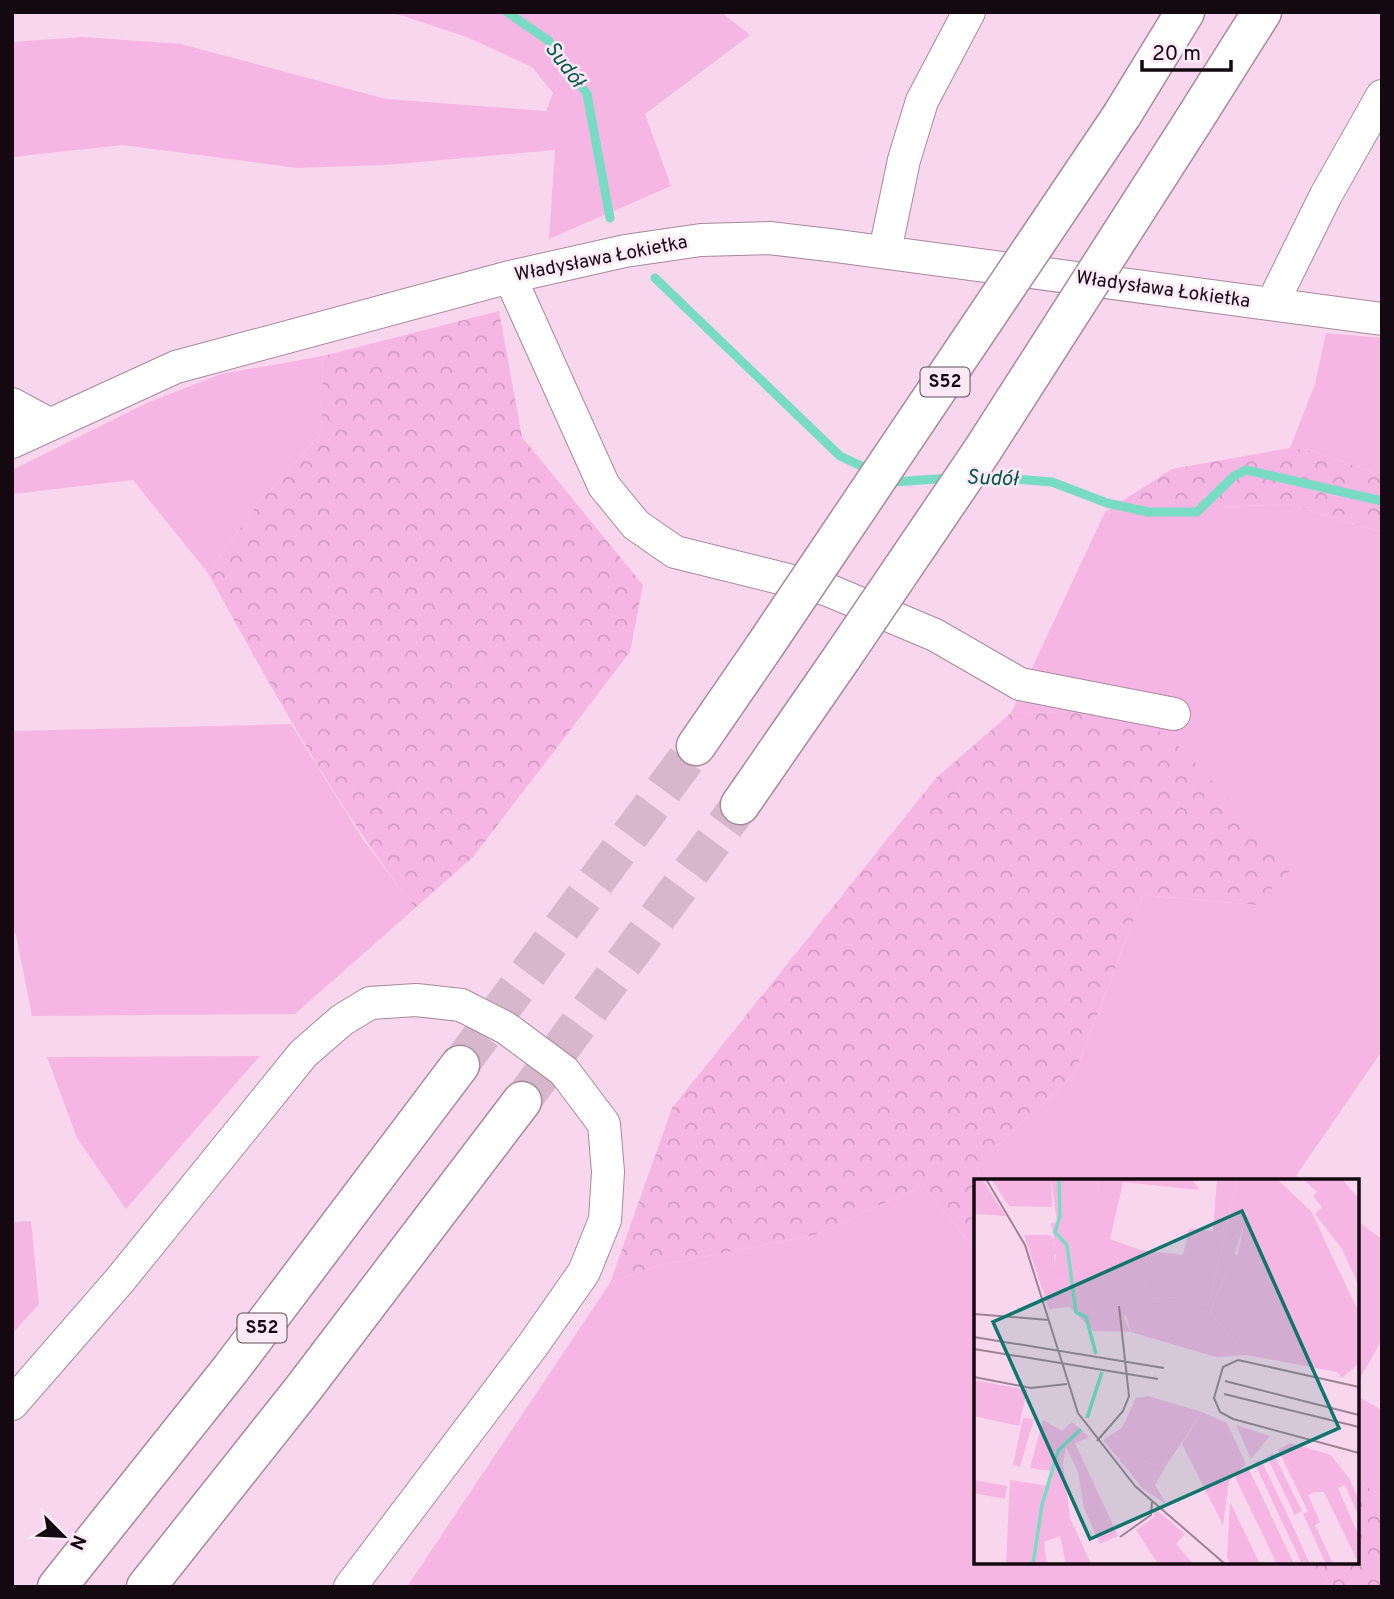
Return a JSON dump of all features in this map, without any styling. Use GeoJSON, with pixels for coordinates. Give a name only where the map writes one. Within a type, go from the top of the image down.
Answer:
{"type":"FeatureCollection","features":[{"type":"Feature","properties":{"kind":"highway","name":"S52"},"geometry":{"type":"LineString","coordinates":[[696,746],[1122,116],[1185,12]]}},
{"type":"Feature","properties":{"kind":"highway"},"geometry":{"type":"LineString","coordinates":[[740,805],[989,439],[1262,12]]}},
{"type":"Feature","properties":{"kind":"highway","name":"S52"},"geometry":{"type":"LineString","coordinates":[[57,1587],[230,1370],[460,1065]]}},
{"type":"Feature","properties":{"kind":"highway"},"geometry":{"type":"LineString","coordinates":[[146,1587],[303,1389],[522,1101]]}},
{"type":"Feature","properties":{"kind":"street"},"geometry":{"type":"LineString","coordinates":[[885,251],[904,160],[922,101],[969,12]]}},
{"type":"Feature","properties":{"kind":"street"},"geometry":{"type":"LineString","coordinates":[[1272,304],[1326,195],[1382,96]]}},
{"type":"Feature","properties":{"kind":"street","name":"Władysława Łokietka"},"geometry":{"type":"LineString","coordinates":[[12,442],[176,367],[510,277],[625,251],[701,240],[769,238],[885,251],[1382,319]]}},
{"type":"Feature","properties":{"kind":"street"},"geometry":{"type":"LineString","coordinates":[[510,277],[604,486],[636,525],[675,552],[828,590],[935,635],[1020,684],[1174,714]]}},
{"type":"Feature","properties":{"kind":"street"},"geometry":{"type":"LineString","coordinates":[[12,404],[49,424]]}},
{"type":"Feature","properties":{"kind":"street"},"geometry":{"type":"LineString","coordinates":[[12,1404],[120,1280],[303,1054],[342,1020],[370,1003],[416,1000],[461,1005],[506,1028],[564,1071],[604,1125],[608,1172],[605,1220],[584,1272],[533,1345],[349,1587]]}},
{"type":"Feature","properties":{"kind":"green space"},"geometry":{"type":"Polygon","coordinates":[[[391,12],[721,12],[750,35],[645,114],[671,186],[549,239],[555,150],[385,165],[297,168],[123,145],[12,157],[12,42],[82,37],[181,44],[386,99],[546,111],[553,93],[532,67],[467,37],[391,12]]]}},
{"type":"Feature","properties":{"kind":"green space"},"geometry":{"type":"Polygon","coordinates":[[[499,311],[522,437],[643,585],[630,652],[473,857],[415,908],[357,828],[331,786],[280,702],[208,573],[259,502],[321,434],[323,356],[499,311]]]}},
{"type":"Feature","properties":{"kind":"green space"},"geometry":{"type":"Polygon","coordinates":[[[1326,333],[1382,338],[1382,475],[1312,451],[1290,448],[1315,384],[1326,333]]]}},
{"type":"Feature","properties":{"kind":"green space"},"geometry":{"type":"Polygon","coordinates":[[[323,356],[321,434],[259,502],[208,573],[133,480],[12,494],[12,470],[149,402],[221,374],[323,356]]]}},
{"type":"Feature","properties":{"kind":"green space"},"geometry":{"type":"Polygon","coordinates":[[[1290,448],[1312,451],[1382,475],[1382,532],[1287,504],[1105,512],[1172,469],[1290,448]]]}},
{"type":"Feature","properties":{"kind":"green space"},"geometry":{"type":"Polygon","coordinates":[[[1287,504],[1382,532],[1382,1051],[1296,1176],[1299,1179],[980,1179],[976,1165],[1074,1075],[1143,895],[1256,905],[1102,711],[1011,713],[1105,512],[1287,504]]]}},
{"type":"Feature","properties":{"kind":"green space"},"geometry":{"type":"Polygon","coordinates":[[[1102,711],[1168,735],[1294,866],[1256,905],[1143,895],[1074,1075],[976,1165],[980,1179],[974,1179],[974,1249],[923,1185],[815,1235],[656,1266],[610,1283],[672,1108],[936,778],[1011,713],[1102,711]]]}},
{"type":"Feature","properties":{"kind":"green space"},"geometry":{"type":"Polygon","coordinates":[[[291,724],[364,841],[415,908],[295,1014],[32,1016],[16,935],[12,929],[12,731],[291,724]]]}},
{"type":"Feature","properties":{"kind":"green space"},"geometry":{"type":"Polygon","coordinates":[[[260,1056],[126,1209],[77,1138],[47,1057],[260,1056]]]}},
{"type":"Feature","properties":{"kind":"green space"},"geometry":{"type":"Polygon","coordinates":[[[923,1185],[974,1249],[974,1564],[1312,1564],[1334,1587],[407,1587],[610,1283],[656,1266],[815,1235],[923,1185]]]}},
{"type":"Feature","properties":{"kind":"green space"},"geometry":{"type":"Polygon","coordinates":[[[31,1221],[39,1304],[12,1334],[12,1222],[31,1221]]]}},
{"type":"Feature","properties":{"kind":"green space"},"geometry":{"type":"Polygon","coordinates":[[[1359,1222],[1382,1239],[1382,1339],[1359,1380],[1359,1222]]]}},
{"type":"Feature","properties":{"kind":"green space"},"geometry":{"type":"Polygon","coordinates":[[[1359,1397],[1382,1410],[1382,1498],[1359,1481],[1359,1397]]]}},
{"type":"Feature","properties":{"kind":"green space"},"geometry":{"type":"Polygon","coordinates":[[[1359,1481],[1382,1498],[1382,1587],[1334,1587],[1312,1564],[1359,1564],[1359,1481]]]}},
{"type":"Feature","properties":{"kind":"waterway","name":"Sudół"},"geometry":{"type":"LineString","coordinates":[[507,12],[549,41],[587,94],[610,218]]}},
{"type":"Feature","properties":{"kind":"waterway","name":"Sudół"},"geometry":{"type":"LineString","coordinates":[[655,278],[840,456],[872,471]]}},
{"type":"Feature","properties":{"kind":"waterway","name":"Sudół"},"geometry":{"type":"LineString","coordinates":[[978,476],[1052,482],[1107,503],[1148,512],[1197,512],[1234,476],[1246,470],[1382,501]]}},
{"type":"Feature","properties":{"kind":"waterway","name":"Sudół"},"geometry":{"type":"LineString","coordinates":[[888,479],[894,482],[950,478]]}},
{"type":"Feature","properties":{"kind":"tunnel"},"geometry":{"type":"LineString","coordinates":[[460,1065],[696,746]]}},
{"type":"Feature","properties":{"kind":"tunnel"},"geometry":{"type":"LineString","coordinates":[[522,1101],[740,805]]}}]}
